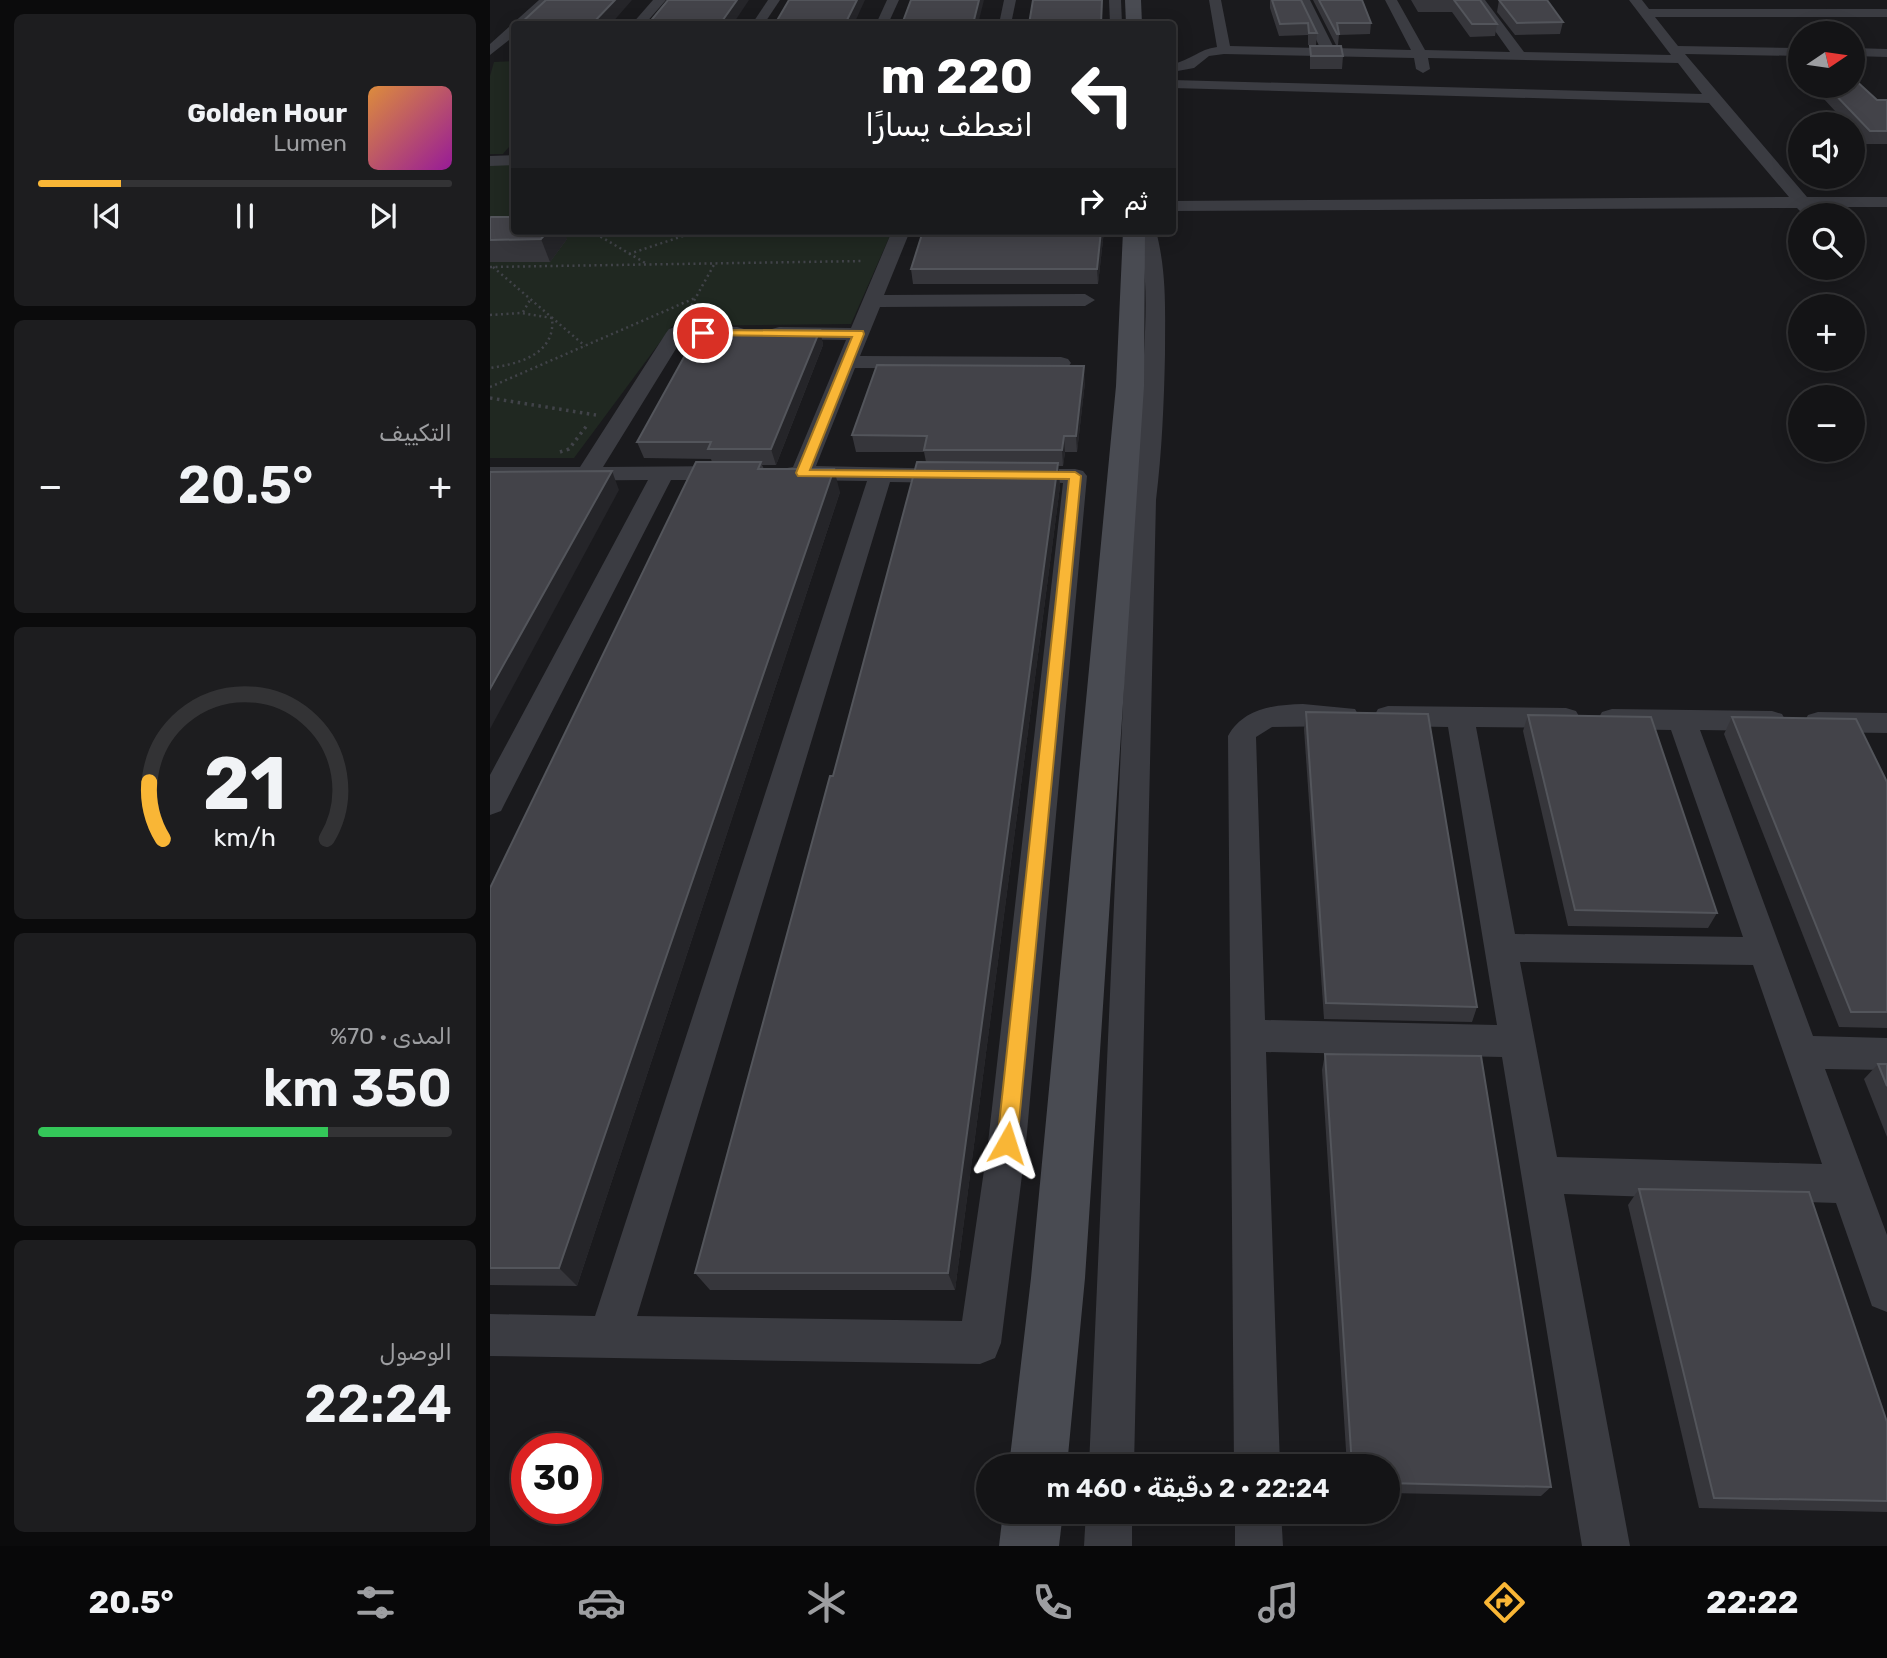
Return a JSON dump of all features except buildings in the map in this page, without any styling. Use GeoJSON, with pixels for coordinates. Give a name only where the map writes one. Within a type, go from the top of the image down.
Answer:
{"type":"FeatureCollection","features":[{"type":"Feature","properties":{"kind":"street"},"geometry":{"type":"LineString","coordinates":[[522,21],[546,0]]}},
{"type":"Feature","properties":{"kind":"street"},"geometry":{"type":"LineString","coordinates":[[641,21],[660,0]]}},
{"type":"Feature","properties":{"kind":"street"},"geometry":{"type":"LineString","coordinates":[[760,21],[774,0]]}},
{"type":"Feature","properties":{"kind":"street"},"geometry":{"type":"LineString","coordinates":[[883,21],[892,0]]}},
{"type":"Feature","properties":{"kind":"street"},"geometry":{"type":"LineString","coordinates":[[1006,21],[1010,0]]}},
{"type":"Feature","properties":{"kind":"street"},"geometry":{"type":"LineString","coordinates":[[1115,0],[1116,21]]}},
{"type":"Feature","properties":{"kind":"street"},"geometry":{"type":"LineString","coordinates":[[1133,0],[1134,21]]}},
{"type":"Feature","properties":{"kind":"street"},"geometry":{"type":"LineString","coordinates":[[1214,0],[1224,50]]}},
{"type":"Feature","properties":{"kind":"street"},"geometry":{"type":"LineString","coordinates":[[1304,0],[1328,50]]}},
{"type":"Feature","properties":{"kind":"street"},"geometry":{"type":"LineString","coordinates":[[1391,0],[1424,64],[1423,71],[1413,82],[1418,90]]}},
{"type":"Feature","properties":{"kind":"street"},"geometry":{"type":"LineString","coordinates":[[1479,0],[1519,55]]}},
{"type":"Feature","properties":{"kind":"street"},"geometry":{"type":"LineString","coordinates":[[1635,0],[1713,99],[1803,203]]}},
{"type":"Feature","properties":{"kind":"street"},"geometry":{"type":"LineString","coordinates":[[1646,13],[1887,13]]}},
{"type":"Feature","properties":{"kind":"street"},"geometry":{"type":"LineString","coordinates":[[490,51],[511,32]]}},
{"type":"Feature","properties":{"kind":"street"},"geometry":{"type":"LineString","coordinates":[[1176,67],[1189,65],[1205,52],[1224,50],[1519,55],[1788,52]]}},
{"type":"Feature","properties":{"kind":"street"},"geometry":{"type":"LineString","coordinates":[[1272,87],[1260,79],[1256,69],[1261,54],[1273,50]]}},
{"type":"Feature","properties":{"kind":"street"},"geometry":{"type":"LineString","coordinates":[[1866,52],[1887,52]]}},
{"type":"Feature","properties":{"kind":"street"},"geometry":{"type":"LineString","coordinates":[[1176,67],[1215,75],[1238,75],[1256,69]]}},
{"type":"Feature","properties":{"kind":"street"},"geometry":{"type":"LineString","coordinates":[[1215,75],[1221,81],[1235,86]]}},
{"type":"Feature","properties":{"kind":"street"},"geometry":{"type":"LineString","coordinates":[[1176,84],[1713,99]]}},
{"type":"Feature","properties":{"kind":"street"},"geometry":{"type":"LineString","coordinates":[[490,161],[511,160]]}},
{"type":"Feature","properties":{"kind":"street"},"geometry":{"type":"LineString","coordinates":[[1865,204],[1887,202]]}},
{"type":"Feature","properties":{"kind":"street"},"geometry":{"type":"LineString","coordinates":[[1176,206],[1788,210]]}},
{"type":"Feature","properties":{"kind":"street"},"geometry":{"type":"LineString","coordinates":[[802,473],[899,235]]}},
{"type":"Feature","properties":{"kind":"street"},"geometry":{"type":"LineString","coordinates":[[1039,1454],[1058,1278],[1129,400],[1134,235]]}},
{"type":"Feature","properties":{"kind":"street"},"geometry":{"type":"LineString","coordinates":[[1111,1454],[1144,500],[1152,439],[1156,353],[1156,263],[1148,235]]}},
{"type":"Feature","properties":{"kind":"street"},"geometry":{"type":"LineString","coordinates":[[873,301],[1085,300]]}},
{"type":"Feature","properties":{"kind":"street"},"geometry":{"type":"LineString","coordinates":[[587,474],[676,333],[859,334]]}},
{"type":"Feature","properties":{"kind":"street"},"geometry":{"type":"LineString","coordinates":[[846,362],[1061,363]]}},
{"type":"Feature","properties":{"kind":"street"},"geometry":{"type":"LineString","coordinates":[[490,803],[663,473]]}},
{"type":"Feature","properties":{"kind":"street"},"geometry":{"type":"LineString","coordinates":[[490,474],[747,473]]}},
{"type":"Feature","properties":{"kind":"street"},"geometry":{"type":"LineString","coordinates":[[490,1335],[980,1343],[1007,1143],[1075,476],[775,473]]}},
{"type":"Feature","properties":{"kind":"street"},"geometry":{"type":"LineString","coordinates":[[609,1338],[880,476]]}},
{"type":"Feature","properties":{"kind":"street"},"geometry":{"type":"LineString","coordinates":[[1257,1454],[1241,743],[1244,729],[1256,719],[1274,716],[1460,716],[1682,720],[1883,731]]}},
{"type":"Feature","properties":{"kind":"street"},"geometry":{"type":"LineString","coordinates":[[1460,716],[1606,1546]]}},
{"type":"Feature","properties":{"kind":"street"},"geometry":{"type":"LineString","coordinates":[[1682,720],[1887,1291]]}},
{"type":"Feature","properties":{"kind":"street"},"geometry":{"type":"LineString","coordinates":[[1500,948],[1765,951]]}},
{"type":"Feature","properties":{"kind":"street"},"geometry":{"type":"LineString","coordinates":[[1249,1036],[1517,1041]]}},
{"type":"Feature","properties":{"kind":"street"},"geometry":{"type":"LineString","coordinates":[[1802,1052],[1887,1054]]}},
{"type":"Feature","properties":{"kind":"street"},"geometry":{"type":"LineString","coordinates":[[1540,1175],[1849,1184]]}},
{"type":"Feature","properties":{"kind":"street"},"geometry":{"type":"LineString","coordinates":[[1029,1546],[1032,1524]]}},
{"type":"Feature","properties":{"kind":"street"},"geometry":{"type":"LineString","coordinates":[[1108,1546],[1109,1524]]}},
{"type":"Feature","properties":{"kind":"street"},"geometry":{"type":"LineString","coordinates":[[1258,1524],[1259,1546]]}},
{"type":"Feature","properties":{"kind":"path"},"geometry":{"type":"LineString","coordinates":[[598,235],[648,264]]}},
{"type":"Feature","properties":{"kind":"path"},"geometry":{"type":"LineString","coordinates":[[629,254],[686,235]]}},
{"type":"Feature","properties":{"kind":"path"},"geometry":{"type":"LineString","coordinates":[[492,267],[864,261],[868,251]]}},
{"type":"Feature","properties":{"kind":"path"},"geometry":{"type":"LineString","coordinates":[[683,321],[715,263]]}},
{"type":"Feature","properties":{"kind":"path"},"geometry":{"type":"LineString","coordinates":[[492,267],[585,346]]}},
{"type":"Feature","properties":{"kind":"path"},"geometry":{"type":"LineString","coordinates":[[490,387],[695,298]]}},
{"type":"Feature","properties":{"kind":"path"},"geometry":{"type":"LineString","coordinates":[[523,312],[530,300]]}},
{"type":"Feature","properties":{"kind":"path"},"geometry":{"type":"LineString","coordinates":[[490,315],[523,312],[552,318]]}},
{"type":"Feature","properties":{"kind":"path"},"geometry":{"type":"LineString","coordinates":[[490,368],[530,356],[548,345],[554,335],[552,318]]}},
{"type":"Feature","properties":{"kind":"path"},"geometry":{"type":"LineString","coordinates":[[530,356],[545,363]]}},
{"type":"Feature","properties":{"kind":"path"},"geometry":{"type":"LineString","coordinates":[[490,398],[597,414],[569,449],[559,452]]}},
{"type":"Feature","properties":{"kind":"shaded area"},"geometry":{"type":"Polygon","coordinates":[[[511,61],[511,145],[503,154],[490,154],[490,76],[494,62],[511,61]]]}},
{"type":"Feature","properties":{"kind":"shaded area"},"geometry":{"type":"Polygon","coordinates":[[[490,165],[511,165],[511,235],[890,235],[851,324],[672,326],[574,458],[490,458],[490,165]]]}},
{"type":"Feature","properties":{"kind":"route"},"geometry":{"type":"LineString","coordinates":[[703,333],[859,334],[802,473],[880,476],[1075,476],[1007,1143]]}}]}
